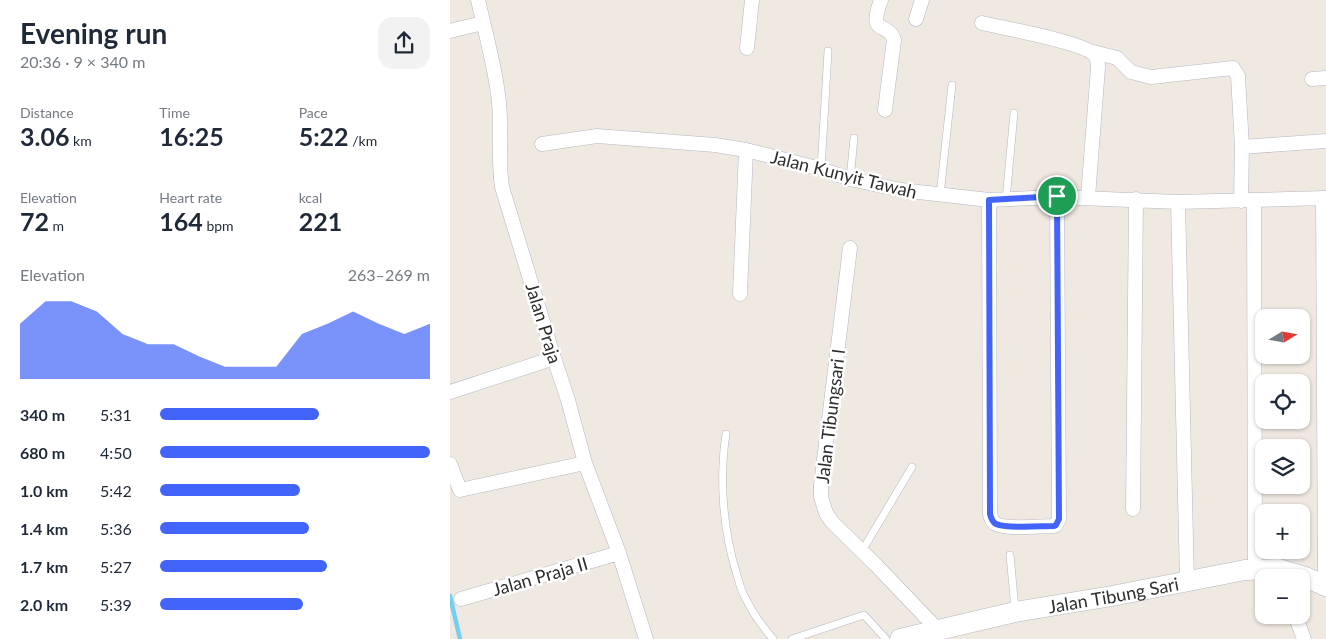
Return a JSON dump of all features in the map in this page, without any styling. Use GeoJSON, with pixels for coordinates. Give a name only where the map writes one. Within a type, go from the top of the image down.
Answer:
{"type":"FeatureCollection","features":[{"type":"Feature","properties":{"kind":"street","name":"Jalan Praja"},"geometry":{"type":"LineString","coordinates":[[478,0],[498,95],[501,146],[499,166],[502,187],[568,400],[585,463],[619,553],[646,639]]}},
{"type":"Feature","properties":{"kind":"street"},"geometry":{"type":"LineString","coordinates":[[746,48],[752,0]]}},
{"type":"Feature","properties":{"kind":"street"},"geometry":{"type":"LineString","coordinates":[[881,0],[876,14],[876,21],[878,26],[893,36],[894,40],[884,110]]}},
{"type":"Feature","properties":{"kind":"street"},"geometry":{"type":"LineString","coordinates":[[916,19],[922,0]]}},
{"type":"Feature","properties":{"kind":"street"},"geometry":{"type":"LineString","coordinates":[[450,31],[483,23]]}},
{"type":"Feature","properties":{"kind":"street"},"geometry":{"type":"LineString","coordinates":[[982,24],[1078,45],[1093,52],[1117,58],[1131,72],[1143,76],[1233,68],[1238,76],[1242,147],[1250,204],[1255,569]]}},
{"type":"Feature","properties":{"kind":"street"},"geometry":{"type":"LineString","coordinates":[[1088,197],[1098,68],[1093,52]]}},
{"type":"Feature","properties":{"kind":"street"},"geometry":{"type":"LineString","coordinates":[[1312,79],[1326,78]]}},
{"type":"Feature","properties":{"kind":"street","name":"Jalan Kunyit Tawah"},"geometry":{"type":"LineString","coordinates":[[542,144],[597,136],[714,145],[746,150],[821,169],[850,179],[901,190],[989,200],[1057,196],[1250,204],[1324,198]]}},
{"type":"Feature","properties":{"kind":"street"},"geometry":{"type":"LineString","coordinates":[[1242,147],[1326,141]]}},
{"type":"Feature","properties":{"kind":"street"},"geometry":{"type":"LineString","coordinates":[[740,294],[746,150]]}},
{"type":"Feature","properties":{"kind":"street"},"geometry":{"type":"LineString","coordinates":[[989,200],[990,514],[991,519],[995,523],[1005,526],[1054,526],[1059,519],[1057,196]]}},
{"type":"Feature","properties":{"kind":"street"},"geometry":{"type":"LineString","coordinates":[[1324,198],[1325,586]]}},
{"type":"Feature","properties":{"kind":"street"},"geometry":{"type":"LineString","coordinates":[[1133,509],[1136,199]]}},
{"type":"Feature","properties":{"kind":"street"},"geometry":{"type":"LineString","coordinates":[[1178,202],[1187,581]]}},
{"type":"Feature","properties":{"kind":"street","name":"Jalan Tibungsari I"},"geometry":{"type":"LineString","coordinates":[[850,248],[820,485],[821,497],[826,513],[832,522],[938,630]]}},
{"type":"Feature","properties":{"kind":"street"},"geometry":{"type":"LineString","coordinates":[[450,392],[554,358]]}},
{"type":"Feature","properties":{"kind":"street"},"geometry":{"type":"LineString","coordinates":[[450,464],[460,490],[585,463]]}},
{"type":"Feature","properties":{"kind":"street","name":"Jalan Praja II"},"geometry":{"type":"LineString","coordinates":[[461,599],[619,553]]}},
{"type":"Feature","properties":{"kind":"street","name":"Jalan Tibung Sari"},"geometry":{"type":"LineString","coordinates":[[900,639],[1015,612],[1255,569]]}},
{"type":"Feature","properties":{"kind":"street","name":"Jalan Tibung Sari"},"geometry":{"type":"LineString","coordinates":[[1310,579],[1325,586]]}},
{"type":"Feature","properties":{"kind":"street"},"geometry":{"type":"LineString","coordinates":[[1298,624],[1304,639]]}},
{"type":"Feature","properties":{"kind":"lane"},"geometry":{"type":"LineString","coordinates":[[821,169],[828,51]]}},
{"type":"Feature","properties":{"kind":"lane"},"geometry":{"type":"LineString","coordinates":[[940,195],[952,85]]}},
{"type":"Feature","properties":{"kind":"lane"},"geometry":{"type":"LineString","coordinates":[[1006,200],[1014,113]]}},
{"type":"Feature","properties":{"kind":"lane"},"geometry":{"type":"LineString","coordinates":[[850,179],[854,138]]}},
{"type":"Feature","properties":{"kind":"lane"},"geometry":{"type":"LineString","coordinates":[[726,434],[723,452],[725,508],[732,560],[744,596],[773,639]]}},
{"type":"Feature","properties":{"kind":"lane"},"geometry":{"type":"LineString","coordinates":[[862,551],[912,467]]}},
{"type":"Feature","properties":{"kind":"lane"},"geometry":{"type":"LineString","coordinates":[[1010,555],[1015,612]]}},
{"type":"Feature","properties":{"kind":"lane"},"geometry":{"type":"LineString","coordinates":[[792,639],[864,615],[886,639]]}},
{"type":"Feature","properties":{"kind":"waterway"},"geometry":{"type":"LineString","coordinates":[[450,596],[460,639]]}},
{"type":"Feature","properties":{"kind":"route"},"geometry":{"type":"LineString","coordinates":[[1057,196],[1059,519],[1054,526],[1005,526],[995,523],[991,519],[990,514],[989,200],[1057,196]]}}]}
